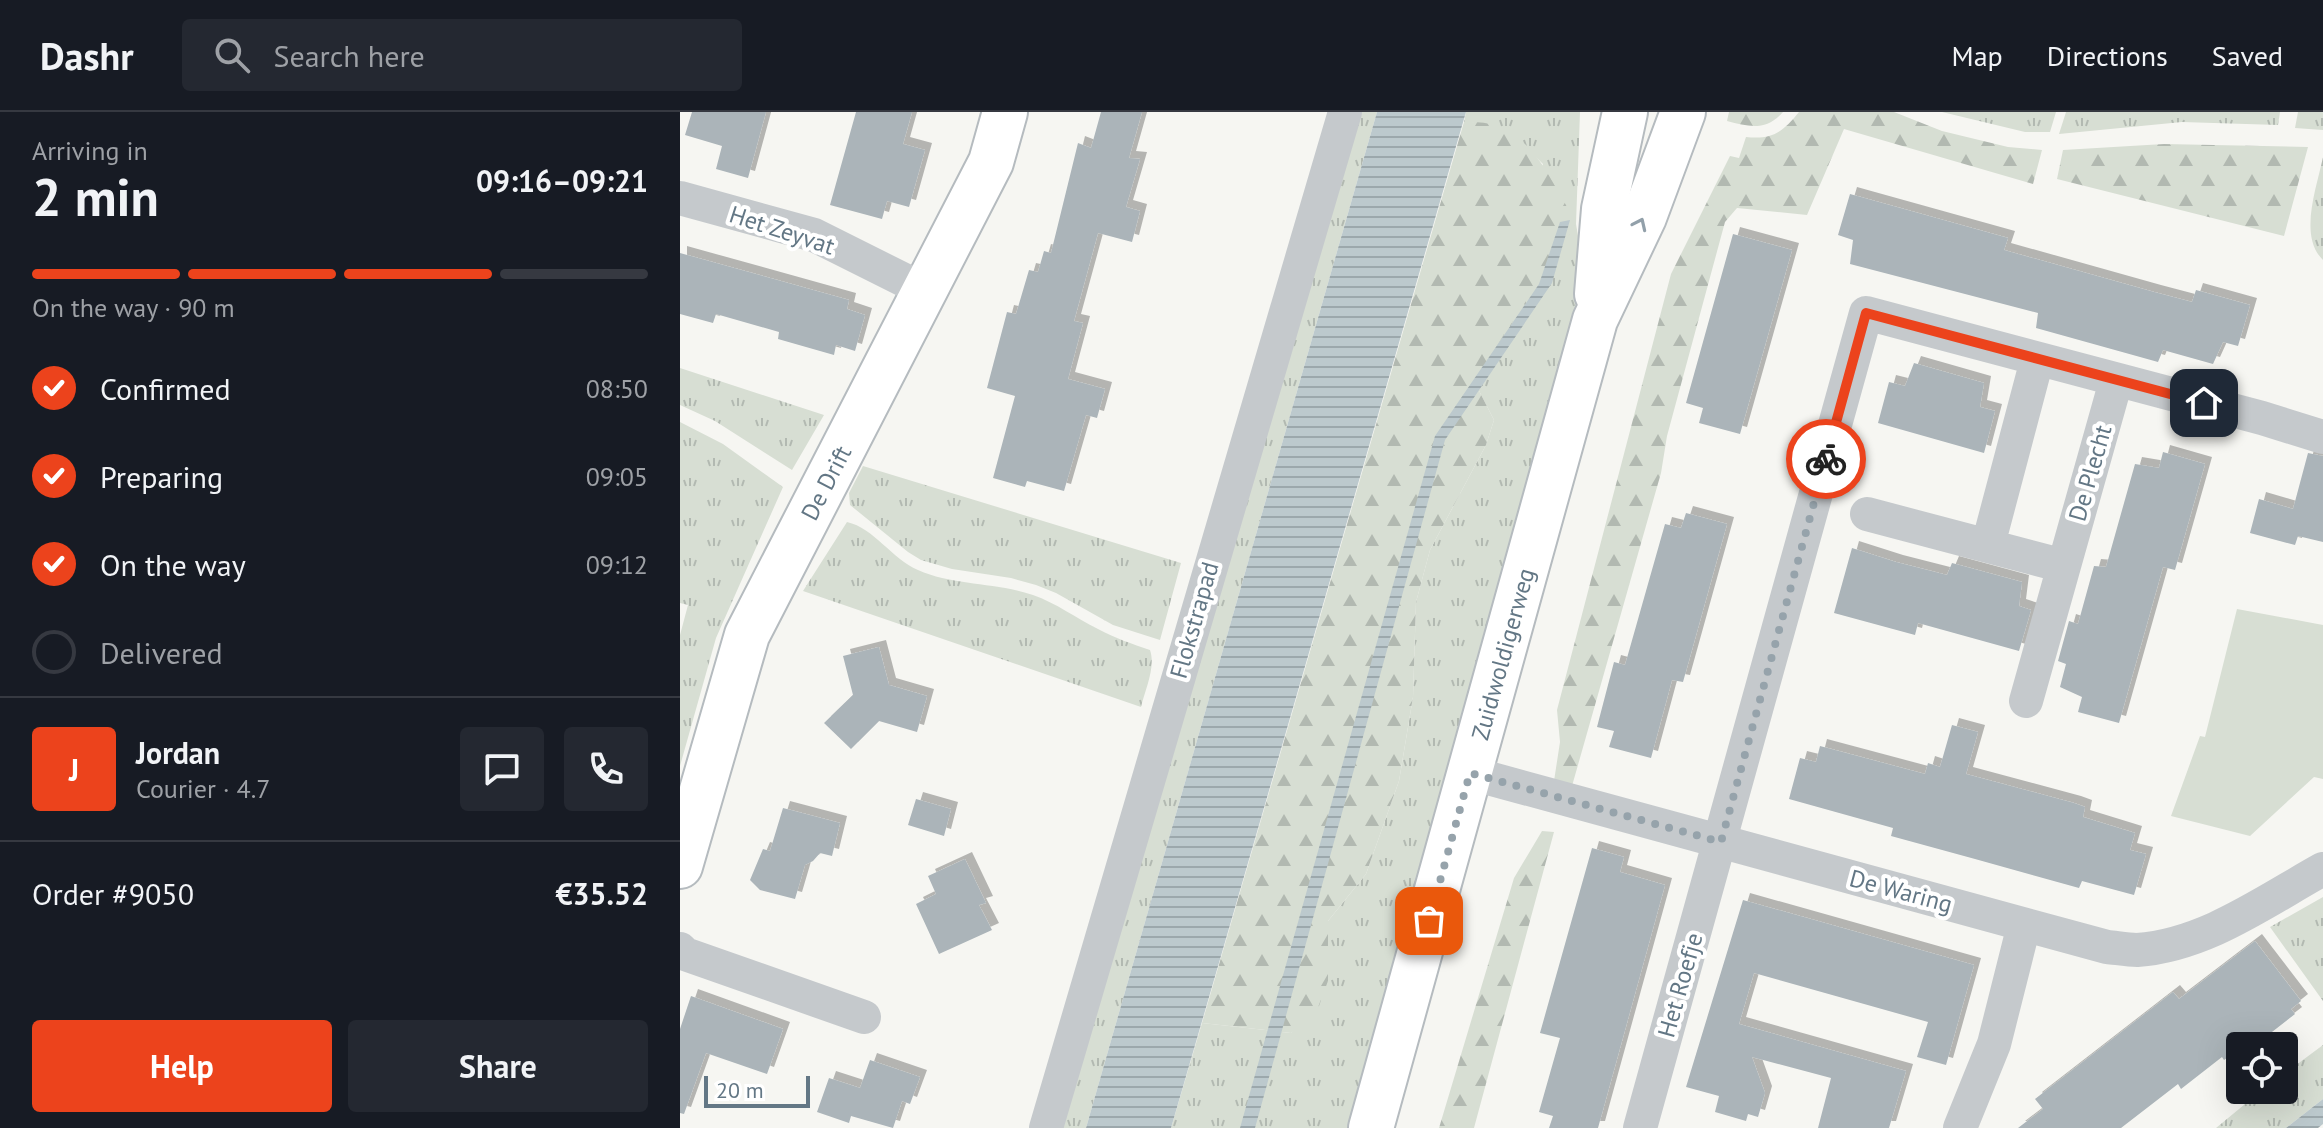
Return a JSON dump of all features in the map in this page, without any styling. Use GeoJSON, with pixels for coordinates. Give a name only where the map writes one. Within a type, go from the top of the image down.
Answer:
{"type":"FeatureCollection","features":[{"type":"Feature","properties":{"kind":"main road","name":"De Drift"},"geometry":{"type":"LineString","coordinates":[[680,866],[747,635],[991,162],[1005,112]]}},
{"type":"Feature","properties":{"kind":"main road","name":"Zuidwoldigerweg"},"geometry":{"type":"LineString","coordinates":[[1595,320],[1604,209],[1625,112]]}},
{"type":"Feature","properties":{"kind":"main road","name":"Zuidwoldigerweg"},"geometry":{"type":"LineString","coordinates":[[1371,1128],[1595,320],[1644,217],[1683,112]]}},
{"type":"Feature","properties":{"kind":"street","name":"Flokstrapad"},"geometry":{"type":"LineString","coordinates":[[1046,1128],[1345,112]]}},
{"type":"Feature","properties":{"kind":"street","name":"Het Zeyvat"},"geometry":{"type":"LineString","coordinates":[[680,198],[814,235],[924,290]]}},
{"type":"Feature","properties":{"kind":"street"},"geometry":{"type":"LineString","coordinates":[[1721,842],[1866,313],[2323,437]]}},
{"type":"Feature","properties":{"kind":"street"},"geometry":{"type":"LineString","coordinates":[[1988,545],[2037,360]]}},
{"type":"Feature","properties":{"kind":"street","name":"De Plecht"},"geometry":{"type":"LineString","coordinates":[[2026,701],[2116,381]]}},
{"type":"Feature","properties":{"kind":"street"},"geometry":{"type":"LineString","coordinates":[[1867,514],[2064,566]]}},
{"type":"Feature","properties":{"kind":"street","name":"De Waring"},"geometry":{"type":"LineString","coordinates":[[1470,773],[2107,947],[2137,950],[2179,941],[2237,920],[2323,869]]}},
{"type":"Feature","properties":{"kind":"street","name":"Het Roefje"},"geometry":{"type":"LineString","coordinates":[[1640,1128],[1721,842]]}},
{"type":"Feature","properties":{"kind":"street"},"geometry":{"type":"LineString","coordinates":[[1960,1128],[1994,1044],[2024,925]]}},
{"type":"Feature","properties":{"kind":"street"},"geometry":{"type":"LineString","coordinates":[[680,949],[685,954],[864,1017]]}},
{"type":"Feature","properties":{"kind":"green space"},"geometry":{"type":"Polygon","coordinates":[[[1354,112],[1377,112],[1086,1128],[1058,1128],[1354,112]]]}},
{"type":"Feature","properties":{"kind":"green space"},"geometry":{"type":"Polygon","coordinates":[[[1466,112],[1580,112],[1576,224],[1586,283],[1347,1128],[1171,1128],[1202,1023],[1291,1033],[1328,981],[1328,921],[1366,874],[1399,781],[1413,697],[1416,602],[1430,550],[1486,445],[1494,420],[1474,381],[1543,164],[1509,133],[1491,126],[1464,122],[1466,112]]]}},
{"type":"Feature","properties":{"kind":"green space"},"geometry":{"type":"Polygon","coordinates":[[[1729,112],[1783,112],[1770,122],[1757,126],[1727,121],[1729,112]]]}},
{"type":"Feature","properties":{"kind":"green space"},"geometry":{"type":"Polygon","coordinates":[[[1799,112],[1894,112],[1942,131],[2008,147],[2042,150],[2033,184],[1844,129],[1807,215],[1737,208],[1725,222],[1667,436],[1661,473],[1572,786],[1554,781],[1560,742],[1557,710],[1671,274],[1730,156],[1739,158],[1746,137],[1770,136],[1788,125],[1799,112]]]}},
{"type":"Feature","properties":{"kind":"green space"},"geometry":{"type":"Polygon","coordinates":[[[1942,112],[2056,112],[2050,132],[2025,132],[1942,112]]]}},
{"type":"Feature","properties":{"kind":"green space"},"geometry":{"type":"Polygon","coordinates":[[[2066,112],[2280,112],[2278,125],[2182,122],[2059,134],[2066,112]]]}},
{"type":"Feature","properties":{"kind":"green space"},"geometry":{"type":"Polygon","coordinates":[[[2298,112],[2323,112],[2323,130],[2295,128],[2298,112]]]}},
{"type":"Feature","properties":{"kind":"green space"},"geometry":{"type":"Polygon","coordinates":[[[1464,122],[1490,124],[1519,138],[1552,179],[1576,224],[1474,381],[1494,420],[1486,445],[1430,550],[1416,602],[1413,697],[1399,781],[1366,874],[1328,921],[1328,981],[1317,1010],[1291,1033],[1202,1023],[1464,122]]]}},
{"type":"Feature","properties":{"kind":"green space"},"geometry":{"type":"Polygon","coordinates":[[[2164,144],[2308,147],[2284,236],[2057,179],[2063,150],[2164,144]]]}},
{"type":"Feature","properties":{"kind":"green space"},"geometry":{"type":"Polygon","coordinates":[[[2323,157],[2323,260],[2316,250],[2310,225],[2323,157]]]}},
{"type":"Feature","properties":{"kind":"green space"},"geometry":{"type":"Polygon","coordinates":[[[680,368],[824,415],[792,470],[715,421],[680,405],[680,368]]]}},
{"type":"Feature","properties":{"kind":"green space"},"geometry":{"type":"Polygon","coordinates":[[[680,422],[723,444],[783,487],[716,638],[680,766],[680,635],[688,605],[680,603],[680,422]]]}},
{"type":"Feature","properties":{"kind":"green space"},"geometry":{"type":"Polygon","coordinates":[[[863,466],[1181,563],[1160,640],[1113,625],[1036,585],[921,560],[850,505],[849,493],[863,466]]]}},
{"type":"Feature","properties":{"kind":"green space"},"geometry":{"type":"Polygon","coordinates":[[[847,522],[866,530],[918,570],[946,579],[1033,595],[1104,632],[1150,650],[1151,671],[1141,707],[803,591],[847,522]]]}},
{"type":"Feature","properties":{"kind":"green space"},"geometry":{"type":"Polygon","coordinates":[[[2237,609],[2323,625],[2323,779],[2314,777],[2250,836],[2171,816],[2200,736],[2205,737],[2237,609]]]}},
{"type":"Feature","properties":{"kind":"green space"},"geometry":{"type":"Polygon","coordinates":[[[1542,831],[1554,832],[1474,1128],[1439,1128],[1514,878],[1542,831]]]}},
{"type":"Feature","properties":{"kind":"green space"},"geometry":{"type":"Polygon","coordinates":[[[2323,897],[2323,1001],[2270,927],[2323,897]]]}},
{"type":"Feature","properties":{"kind":"green space"},"geometry":{"type":"Polygon","coordinates":[[[2323,1045],[2323,1099],[2286,1128],[2216,1128],[2245,1104],[2298,1104],[2298,1064],[2323,1045]]]}},
{"type":"Feature","properties":{"kind":"shaded area"},"geometry":{"type":"Polygon","coordinates":[[[1377,112],[1466,112],[1171,1128],[1086,1128],[1377,112]]]}},
{"type":"Feature","properties":{"kind":"shaded area"},"geometry":{"type":"Polygon","coordinates":[[[1570,220],[1552,283],[1445,440],[1255,1128],[1240,1128],[1435,436],[1539,284],[1560,222],[1570,220]]]}},
{"type":"Feature","properties":{"kind":"shaded area"},"geometry":{"type":"Polygon","coordinates":[[[2323,1099],[2323,1124],[2318,1128],[2286,1128],[2323,1099]]]}},
{"type":"Feature","properties":{"kind":"building"},"geometry":{"type":"Polygon","coordinates":[[[692,112],[766,112],[748,178],[716,169],[722,146],[685,135],[692,112]]]}},
{"type":"Feature","properties":{"kind":"building"},"geometry":{"type":"Polygon","coordinates":[[[856,112],[912,112],[903,144],[925,150],[909,207],[887,201],[882,219],[830,205],[856,112]]]}},
{"type":"Feature","properties":{"kind":"building"},"geometry":{"type":"Polygon","coordinates":[[[1101,112],[1142,112],[1129,158],[1140,159],[1126,207],[1140,211],[1132,242],[1098,233],[1074,321],[1083,323],[1068,379],[1105,389],[1097,418],[1086,415],[1064,491],[1027,481],[1025,487],[993,478],[1015,396],[987,388],[1007,312],[1016,314],[1029,270],[1038,272],[1044,251],[1051,253],[1078,143],[1091,148],[1101,112]]]}},
{"type":"Feature","properties":{"kind":"building"},"geometry":{"type":"Polygon","coordinates":[[[1850,194],[2008,238],[2004,250],[2154,292],[2192,302],[2196,290],[2250,305],[2238,346],[2223,342],[2213,364],[2163,350],[2158,362],[2036,328],[2038,313],[1850,264],[1853,240],[1838,235],[1850,194]]]}},
{"type":"Feature","properties":{"kind":"building"},"geometry":{"type":"Polygon","coordinates":[[[1733,234],[1792,250],[1740,434],[1699,423],[1703,408],[1686,403],[1733,234]]]}},
{"type":"Feature","properties":{"kind":"building"},"geometry":{"type":"Polygon","coordinates":[[[680,253],[849,300],[847,309],[865,315],[855,351],[836,345],[834,355],[778,339],[779,332],[716,314],[713,323],[680,314],[680,253]]]}},
{"type":"Feature","properties":{"kind":"building"},"geometry":{"type":"Polygon","coordinates":[[[1914,363],[1984,383],[1980,407],[1995,411],[1984,453],[1878,423],[1889,382],[1905,386],[1914,363]]]}},
{"type":"Feature","properties":{"kind":"building"},"geometry":{"type":"Polygon","coordinates":[[[2163,452],[2205,464],[2175,570],[2163,567],[2119,723],[2078,712],[2082,697],[2060,687],[2066,664],[2058,661],[2069,621],[2078,624],[2094,566],[2106,567],[2135,464],[2159,468],[2163,452]]]}},
{"type":"Feature","properties":{"kind":"building"},"geometry":{"type":"Polygon","coordinates":[[[2308,453],[2323,456],[2323,542],[2298,536],[2295,545],[2250,533],[2259,499],[2293,509],[2308,453]]]}},
{"type":"Feature","properties":{"kind":"building"},"geometry":{"type":"Polygon","coordinates":[[[1686,513],[1727,524],[1683,682],[1672,680],[1651,758],[1609,747],[1614,731],[1597,727],[1614,662],[1625,665],[1665,524],[1681,528],[1686,513]]]}},
{"type":"Feature","properties":{"kind":"building"},"geometry":{"type":"Polygon","coordinates":[[[1852,548],[1947,575],[1952,563],[2022,582],[2019,606],[2031,610],[2019,651],[1918,623],[1915,635],[1834,613],[1852,548]]]}},
{"type":"Feature","properties":{"kind":"building"},"geometry":{"type":"Polygon","coordinates":[[[879,647],[889,685],[927,696],[917,732],[879,721],[851,749],[824,723],[853,695],[843,656],[879,647]]]}},
{"type":"Feature","properties":{"kind":"building"},"geometry":{"type":"Polygon","coordinates":[[[1952,725],[1978,732],[1966,774],[2074,803],[2085,807],[2083,817],[2135,833],[2130,850],[2146,854],[2134,895],[2082,881],[2079,888],[1891,836],[1893,828],[1789,799],[1800,758],[1816,762],[1820,746],[1925,774],[1928,763],[1940,767],[1952,725]]]}},
{"type":"Feature","properties":{"kind":"building"},"geometry":{"type":"Polygon","coordinates":[[[916,799],[951,809],[944,836],[908,825],[916,799]]]}},
{"type":"Feature","properties":{"kind":"building"},"geometry":{"type":"Polygon","coordinates":[[[783,808],[840,823],[832,856],[820,853],[805,865],[795,899],[760,890],[750,880],[763,849],[770,851],[783,808]]]}},
{"type":"Feature","properties":{"kind":"building"},"geometry":{"type":"Polygon","coordinates":[[[1592,848],[1624,857],[1620,872],[1665,885],[1598,1128],[1549,1128],[1553,1116],[1539,1112],[1560,1038],[1540,1033],[1592,848]]]}},
{"type":"Feature","properties":{"kind":"building"},"geometry":{"type":"Polygon","coordinates":[[[965,859],[986,903],[979,905],[992,930],[939,954],[916,904],[936,894],[928,876],[965,859]]]}},
{"type":"Feature","properties":{"kind":"building"},"geometry":{"type":"Polygon","coordinates":[[[1743,900],[1974,965],[1946,1065],[1917,1057],[1928,1022],[1754,973],[1739,1024],[1906,1071],[1889,1128],[1818,1128],[1831,1078],[1752,1057],[1765,1093],[1758,1117],[1748,1114],[1746,1121],[1715,1112],[1719,1096],[1686,1087],[1743,900]]]}},
{"type":"Feature","properties":{"kind":"building"},"geometry":{"type":"Polygon","coordinates":[[[2255,941],[2301,1001],[2291,1009],[2295,1014],[2272,1032],[2226,1032],[2226,1059],[2222,1057],[2181,1089],[2178,1084],[2121,1128],[2018,1128],[2043,1109],[2035,1099],[2173,992],[2179,999],[2255,941]]]}},
{"type":"Feature","properties":{"kind":"building"},"geometry":{"type":"Polygon","coordinates":[[[691,996],[783,1029],[767,1074],[706,1053],[684,1114],[680,1113],[680,1029],[691,996]]]}},
{"type":"Feature","properties":{"kind":"building"},"geometry":{"type":"Polygon","coordinates":[[[870,1060],[920,1077],[910,1104],[902,1101],[893,1128],[851,1116],[849,1123],[817,1112],[829,1078],[860,1088],[870,1060]]]}},
{"type":"Feature","properties":{"kind":"way so far"},"geometry":{"type":"LineString","coordinates":[[1429,921],[1470,773],[1721,842],[1826,459]]}},
{"type":"Feature","properties":{"kind":"route"},"geometry":{"type":"LineString","coordinates":[[1826,459],[1866,313],[2204,403]]}}]}
